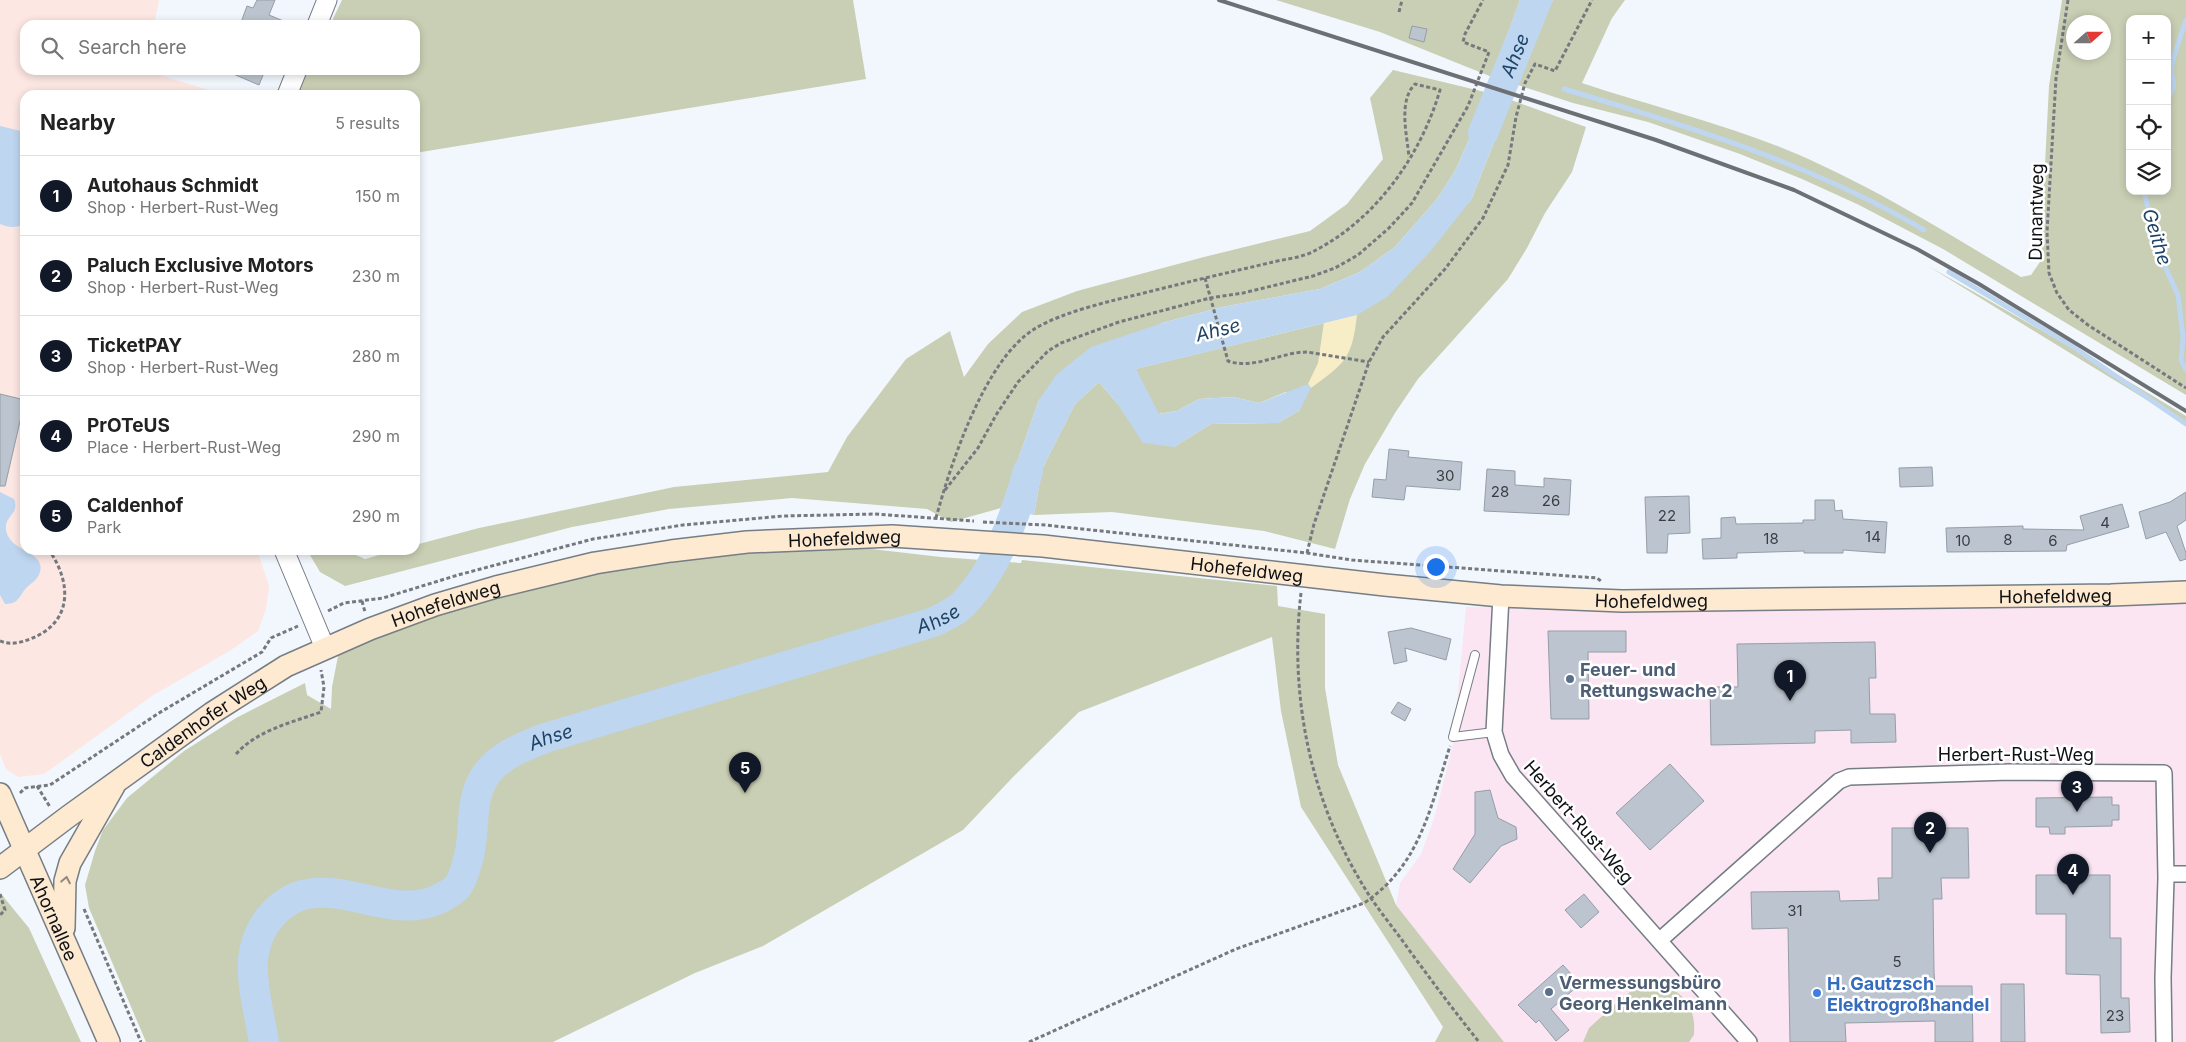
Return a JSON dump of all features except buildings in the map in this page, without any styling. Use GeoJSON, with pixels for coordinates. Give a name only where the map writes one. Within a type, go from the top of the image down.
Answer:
{"type":"FeatureCollection","features":[{"type":"Feature","properties":{"kind":"main road","name":"Hohefeldweg"},"geometry":{"type":"LineString","coordinates":[[319,651],[435,605],[496,587],[595,564],[671,550],[747,542],[892,536],[1043,546],[1303,576],[1501,596],[1622,601],[2112,595],[2186,592]]}},
{"type":"Feature","properties":{"kind":"main road","name":"Caldenhofer Weg"},"geometry":{"type":"LineString","coordinates":[[0,868],[59,823],[212,713],[286,666],[319,651]]}},
{"type":"Feature","properties":{"kind":"main road"},"geometry":{"type":"LineString","coordinates":[[67,946],[64,925],[64,900],[65,881],[70,863],[116,782]]}},
{"type":"Feature","properties":{"kind":"main road","name":"Ahornallee"},"geometry":{"type":"LineString","coordinates":[[3,800],[109,1042]]}},
{"type":"Feature","properties":{"kind":"street"},"geometry":{"type":"LineString","coordinates":[[318,20],[327,0]]}},
{"type":"Feature","properties":{"kind":"street"},"geometry":{"type":"LineString","coordinates":[[289,90],[295,75]]}},
{"type":"Feature","properties":{"kind":"street"},"geometry":{"type":"LineString","coordinates":[[286,555],[312,619],[319,651]]}},
{"type":"Feature","properties":{"kind":"street","name":"Herbert-Rust-Weg"},"geometry":{"type":"LineString","coordinates":[[1501,596],[1494,732],[1501,755],[1513,776],[1749,1042]]}},
{"type":"Feature","properties":{"kind":"street","name":"Herbert-Rust-Weg"},"geometry":{"type":"LineString","coordinates":[[1660,940],[1839,782],[1849,777],[2010,772],[2164,773],[2166,874],[2163,978],[2164,1042]]}},
{"type":"Feature","properties":{"kind":"street"},"geometry":{"type":"LineString","coordinates":[[2166,874],[2186,874]]}},
{"type":"Feature","properties":{"kind":"lane"},"geometry":{"type":"LineString","coordinates":[[1475,655],[1453,737],[1494,732]]}},
{"type":"Feature","properties":{"kind":"path"},"geometry":{"type":"LineString","coordinates":[[1399,12],[1402,0]]}},
{"type":"Feature","properties":{"kind":"path"},"geometry":{"type":"LineString","coordinates":[[943,492],[978,448],[996,415],[1018,382],[1048,351],[1062,343],[1119,322],[1210,298],[1243,293],[1313,276],[1335,268],[1358,255],[1395,222],[1412,203],[1468,106],[1489,52],[1463,42],[1465,34],[1483,0]]}},
{"type":"Feature","properties":{"kind":"path"},"geometry":{"type":"LineString","coordinates":[[1307,552],[1314,524],[1369,362],[1383,337],[1445,268],[1483,218],[1508,165],[1516,117],[1525,83],[1535,64],[1555,70],[1592,0]]}},
{"type":"Feature","properties":{"kind":"path","name":"Dunantweg"},"geometry":{"type":"LineString","coordinates":[[2068,0],[2056,78],[2047,232],[2049,273],[2057,293],[2069,310],[2088,325],[2186,388]]}},
{"type":"Feature","properties":{"kind":"path"},"geometry":{"type":"LineString","coordinates":[[941,539],[943,492],[983,391],[1009,352],[1036,328],[1076,311],[1114,300],[1315,251],[1363,218],[1391,185],[1410,157],[1432,118],[1440,90],[1416,84],[1408,91],[1405,113],[1410,157]]}},
{"type":"Feature","properties":{"kind":"path"},"geometry":{"type":"LineString","coordinates":[[1205,278],[1228,361],[1236,364],[1307,352],[1369,362]]}},
{"type":"Feature","properties":{"kind":"path"},"geometry":{"type":"LineString","coordinates":[[973,521],[1045,525],[1307,552],[1352,560],[1548,576]]}},
{"type":"Feature","properties":{"kind":"path"},"geometry":{"type":"LineString","coordinates":[[0,641],[12,644],[44,633],[55,625],[60,615],[65,591],[62,576],[52,555]]}},
{"type":"Feature","properties":{"kind":"path"},"geometry":{"type":"LineString","coordinates":[[1303,576],[1298,620],[1298,682],[1308,744],[1316,777],[1330,818],[1349,859],[1371,898],[1478,1042]]}},
{"type":"Feature","properties":{"kind":"path"},"geometry":{"type":"LineString","coordinates":[[3,800],[25,788],[50,785],[159,713],[262,652],[271,638],[312,619]]}},
{"type":"Feature","properties":{"kind":"path"},"geometry":{"type":"LineString","coordinates":[[236,754],[248,741],[270,729],[320,712],[324,687],[319,651]]}},
{"type":"Feature","properties":{"kind":"path"},"geometry":{"type":"LineString","coordinates":[[1029,1042],[1236,948],[1364,903],[1371,898],[1384,888],[1401,869],[1414,848],[1426,824],[1453,737]]}},
{"type":"Feature","properties":{"kind":"path"},"geometry":{"type":"LineString","coordinates":[[37,786],[59,823]]}},
{"type":"Feature","properties":{"kind":"path"},"geometry":{"type":"LineString","coordinates":[[0,894],[5,910],[0,915]]}},
{"type":"Feature","properties":{"kind":"path"},"geometry":{"type":"LineString","coordinates":[[84,907],[141,1042]]}},
{"type":"Feature","properties":{"kind":"shaded area"},"geometry":{"type":"Polygon","coordinates":[[[0,0],[159,0],[155,20],[20,20],[20,75],[159,75],[209,90],[20,90],[20,555],[259,555],[269,586],[266,609],[258,631],[231,650],[152,696],[44,774],[18,777],[6,769],[0,754],[0,0]]]}},
{"type":"Feature","properties":{"kind":"shaded area"},"geometry":{"type":"Polygon","coordinates":[[[2186,601],[2186,1042],[1504,1042],[1396,905],[1400,883],[1421,854],[1434,819],[1453,744],[1466,607],[2186,601]]]}},
{"type":"Feature","properties":{"kind":"green space"},"geometry":{"type":"Polygon","coordinates":[[[342,0],[853,0],[866,79],[420,152],[420,90],[299,90],[305,75],[420,75],[420,20],[332,20],[342,0]]]}},
{"type":"Feature","properties":{"kind":"green space"},"geometry":{"type":"Polygon","coordinates":[[[1276,0],[1520,0],[1492,77],[1380,32],[1276,0]]]}},
{"type":"Feature","properties":{"kind":"green space"},"geometry":{"type":"Polygon","coordinates":[[[1553,0],[1625,0],[1612,18],[1582,83],[1762,140],[1819,164],[1896,204],[2021,277],[2031,275],[2040,262],[2049,86],[2062,0],[2186,0],[2186,395],[1943,249],[1859,205],[1740,154],[1648,122],[1573,103],[1515,84],[1519,67],[1553,0]]]}},
{"type":"Feature","properties":{"kind":"green space"},"geometry":{"type":"Polygon","coordinates":[[[1393,70],[1485,92],[1471,135],[1455,171],[1437,199],[1395,247],[1360,272],[1320,289],[1222,307],[1162,323],[1039,400],[1001,508],[951,522],[927,509],[792,498],[669,509],[572,527],[345,586],[320,572],[310,555],[356,555],[365,559],[379,555],[420,555],[420,544],[479,528],[674,487],[828,472],[847,437],[906,359],[950,331],[964,377],[988,344],[1022,312],[1077,291],[1310,231],[1347,204],[1383,159],[1370,98],[1393,70]]]}},
{"type":"Feature","properties":{"kind":"green space"},"geometry":{"type":"Polygon","coordinates":[[[1511,100],[1586,127],[1572,172],[1545,213],[1508,279],[1418,379],[1395,413],[1365,464],[1350,499],[1335,549],[1264,531],[1112,512],[1034,515],[1042,469],[1075,404],[1099,382],[1117,403],[1174,447],[1211,424],[1278,423],[1300,410],[1286,392],[1259,403],[1233,397],[1199,399],[1177,411],[1158,414],[1135,369],[1357,315],[1471,200],[1511,100]]]}},
{"type":"Feature","properties":{"kind":"green space"},"geometry":{"type":"Polygon","coordinates":[[[1928,266],[2186,416],[2186,424],[1928,266]]]}},
{"type":"Feature","properties":{"kind":"green space"},"geometry":{"type":"Polygon","coordinates":[[[854,547],[941,557],[1021,563],[1022,560],[1277,586],[1278,606],[1325,614],[1325,688],[1338,765],[1396,905],[1504,1042],[1435,1042],[1443,1027],[1301,807],[1281,711],[1272,637],[1079,712],[963,830],[763,946],[695,973],[553,1042],[146,1042],[89,908],[85,885],[103,830],[127,798],[184,751],[236,718],[305,683],[307,695],[331,709],[332,687],[339,651],[419,620],[556,579],[719,550],[854,547]]]}},
{"type":"Feature","properties":{"kind":"green space"},"geometry":{"type":"Polygon","coordinates":[[[2,895],[29,928],[81,1042],[0,1042],[0,898],[2,895]]]}},
{"type":"Feature","properties":{"kind":"green space"},"geometry":{"type":"Polygon","coordinates":[[[1660,981],[1682,996],[1690,1008],[1693,1016],[1694,1035],[1689,1042],[1583,1042],[1589,1028],[1622,998],[1641,984],[1660,981]]]}},
{"type":"Feature","properties":{"kind":"sand"},"geometry":{"type":"Polygon","coordinates":[[[1357,315],[1352,341],[1345,359],[1311,388],[1308,384],[1318,363],[1324,322],[1357,315]]]}},
{"type":"Feature","properties":{"kind":"water"},"geometry":{"type":"Polygon","coordinates":[[[1520,0],[1553,0],[1519,67],[1515,84],[1492,77],[1520,0]]]}},
{"type":"Feature","properties":{"kind":"water"},"geometry":{"type":"Polygon","coordinates":[[[1485,92],[1511,100],[1471,200],[1429,253],[1387,297],[1357,315],[1136,369],[1159,414],[1177,411],[1199,399],[1233,397],[1259,403],[1308,384],[1311,388],[1300,410],[1278,423],[1211,424],[1174,447],[1143,443],[1117,403],[1099,382],[1075,404],[1042,469],[1034,515],[1001,508],[1039,400],[1057,374],[1091,347],[1162,323],[1222,307],[1320,289],[1360,272],[1395,247],[1437,199],[1455,171],[1471,135],[1485,92]]]}},
{"type":"Feature","properties":{"kind":"water"},"geometry":{"type":"Polygon","coordinates":[[[0,126],[20,131],[20,226],[9,227],[0,224],[0,126]]]}},
{"type":"Feature","properties":{"kind":"water"},"geometry":{"type":"Polygon","coordinates":[[[0,492],[14,499],[15,504],[14,512],[6,525],[9,537],[13,543],[20,547],[20,555],[33,555],[38,560],[40,572],[37,578],[16,601],[5,604],[0,595],[0,492]]]}},
{"type":"Feature","properties":{"kind":"waterway","name":"Ahse"},"geometry":{"type":"LineString","coordinates":[[1483,133],[1537,0]]}},
{"type":"Feature","properties":{"kind":"waterway","name":"Geithe"},"geometry":{"type":"LineString","coordinates":[[2171,70],[2176,48],[2186,20]]}},
{"type":"Feature","properties":{"kind":"waterway","name":"Geithe"},"geometry":{"type":"LineString","coordinates":[[2171,70],[2174,85],[2171,93]]}},
{"type":"Feature","properties":{"kind":"waterway"},"geometry":{"type":"LineString","coordinates":[[1564,89],[1703,132],[1794,166],[1838,185],[1924,230]]}},
{"type":"Feature","properties":{"kind":"waterway","name":"Geithe"},"geometry":{"type":"LineString","coordinates":[[2145,195],[2157,249],[2178,295],[2183,337],[2181,360],[2186,370]]}},
{"type":"Feature","properties":{"kind":"waterway"},"geometry":{"type":"LineString","coordinates":[[1949,272],[2072,346],[2186,424]]}},
{"type":"Feature","properties":{"kind":"waterway","name":"Ahse"},"geometry":{"type":"LineString","coordinates":[[264,1042],[253,979],[254,953],[264,925],[272,915],[291,900],[311,893],[333,893],[398,905],[420,905],[441,898],[455,889],[464,874],[471,848],[474,811],[481,782],[497,763],[518,749],[545,738],[934,622],[953,612],[960,607],[985,576],[1011,524],[1028,471]]}},
{"type":"Feature","properties":{"kind":"railway"},"geometry":{"type":"LineString","coordinates":[[1219,0],[1656,140],[1794,190],[1917,249],[1979,284],[2186,411]]}},
{"type":"Feature","properties":{"kind":"place","name":"Feuer- und Rettungswache 2"},"geometry":{"type":"Point","coordinates":[1570,679]}},
{"type":"Feature","properties":{"kind":"place","name":"Autohaus Schmidt"},"geometry":{"type":"Point","coordinates":[1790,701]}},
{"type":"Feature","properties":{"kind":"place","name":"Caldenhof"},"geometry":{"type":"Point","coordinates":[745,793]}},
{"type":"Feature","properties":{"kind":"place","name":"TicketPAY"},"geometry":{"type":"Point","coordinates":[2077,812]}},
{"type":"Feature","properties":{"kind":"place","name":"Paluch Exclusive Motors"},"geometry":{"type":"Point","coordinates":[1930,853]}},
{"type":"Feature","properties":{"kind":"place","name":"PrOTeUS"},"geometry":{"type":"Point","coordinates":[2073,895]}},
{"type":"Feature","properties":{"kind":"place","name":"Vermessungsbüro Georg Henkelmann"},"geometry":{"type":"Point","coordinates":[1549,992]}},
{"type":"Feature","properties":{"kind":"place","name":"H. Gautzsch Elektrogroßhandel"},"geometry":{"type":"Point","coordinates":[1817,993]}}]}
